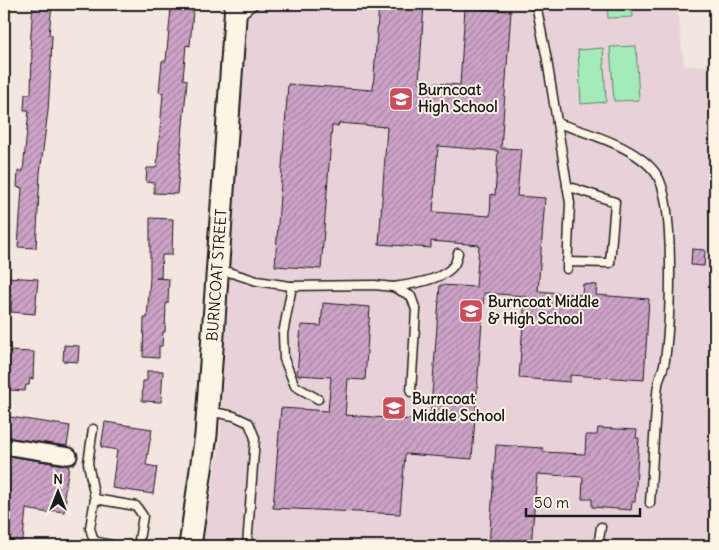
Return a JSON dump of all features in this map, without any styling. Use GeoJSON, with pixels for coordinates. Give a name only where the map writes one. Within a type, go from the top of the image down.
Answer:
{"type":"FeatureCollection","features":[{"type":"Feature","properties":{"kind":"main road","name":"BURNCOAT STREET"},"geometry":{"type":"LineString","coordinates":[[190,546],[206,435],[236,11]]}},
{"type":"Feature","properties":{"kind":"street"},"geometry":{"type":"LineString","coordinates":[[4,446],[69,456]]}},
{"type":"Feature","properties":{"kind":"lane"},"geometry":{"type":"LineString","coordinates":[[236,11],[254,4]]}},
{"type":"Feature","properties":{"kind":"lane"},"geometry":{"type":"LineString","coordinates":[[536,4],[557,123],[567,186],[570,203],[567,265],[610,263],[615,202],[567,186]]}},
{"type":"Feature","properties":{"kind":"lane"},"geometry":{"type":"LineString","coordinates":[[557,123],[607,141],[632,153],[648,165],[657,176],[662,187],[667,208],[670,278],[665,362],[658,384],[650,503]]}},
{"type":"Feature","properties":{"kind":"lane"},"geometry":{"type":"LineString","coordinates":[[217,268],[257,280],[292,286],[374,285],[393,287],[422,283],[446,271],[454,265],[458,253]]}},
{"type":"Feature","properties":{"kind":"lane"},"geometry":{"type":"LineString","coordinates":[[292,286],[283,334],[284,359],[295,386],[318,399]]}},
{"type":"Feature","properties":{"kind":"lane"},"geometry":{"type":"LineString","coordinates":[[393,287],[411,296],[416,310],[411,392]]}},
{"type":"Feature","properties":{"kind":"lane"},"geometry":{"type":"LineString","coordinates":[[208,410],[234,416],[249,423],[255,438],[247,546]]}},
{"type":"Feature","properties":{"kind":"lane"},"geometry":{"type":"LineString","coordinates":[[93,430],[88,463],[95,499],[90,528],[94,541],[116,546]]}},
{"type":"Feature","properties":{"kind":"lane"},"geometry":{"type":"LineString","coordinates":[[95,499],[136,506],[143,516],[138,546]]}},
{"type":"Feature","properties":{"kind":"lane"},"geometry":{"type":"LineString","coordinates":[[598,546],[601,527]]}},
{"type":"Feature","properties":{"kind":"shaded area","name":"Burncoat Middle & High School"},"geometry":{"type":"Polygon","coordinates":[[[250,4],[677,4],[684,66],[715,65],[715,546],[203,546],[220,442],[234,180],[250,4]]]}},
{"type":"Feature","properties":{"kind":"green space"},"geometry":{"type":"Polygon","coordinates":[[[607,4],[632,4],[633,17],[608,18],[607,4]]]}},
{"type":"Feature","properties":{"kind":"green space"},"geometry":{"type":"Polygon","coordinates":[[[636,46],[639,100],[614,101],[610,47],[636,46]]]}},
{"type":"Feature","properties":{"kind":"green space"},"geometry":{"type":"Polygon","coordinates":[[[603,48],[606,102],[581,104],[578,50],[603,48]]]}},
{"type":"Feature","properties":{"kind":"building"},"geometry":{"type":"Polygon","coordinates":[[[33,4],[52,4],[49,35],[52,35],[48,111],[40,173],[36,248],[18,247],[22,188],[17,187],[18,171],[23,171],[29,110],[24,110],[25,94],[31,94],[32,48],[30,48],[33,4]]]}},
{"type":"Feature","properties":{"kind":"building"},"geometry":{"type":"Polygon","coordinates":[[[379,4],[424,4],[419,82],[460,85],[465,8],[511,11],[501,148],[521,149],[517,196],[545,198],[538,291],[582,295],[583,284],[597,285],[596,295],[649,299],[644,380],[570,375],[570,382],[519,378],[525,296],[484,293],[472,459],[405,454],[400,514],[273,508],[281,408],[328,411],[331,377],[297,375],[301,325],[321,326],[323,303],[370,307],[365,380],[348,379],[345,415],[430,421],[440,285],[476,287],[479,245],[431,241],[431,248],[379,244],[387,127],[339,123],[338,126],[332,126],[321,269],[275,266],[288,84],[373,90],[379,4]],[[438,146],[433,212],[490,216],[491,194],[495,195],[498,151],[438,146]]]}},
{"type":"Feature","properties":{"kind":"building"},"geometry":{"type":"Polygon","coordinates":[[[171,8],[193,10],[190,46],[186,45],[183,79],[187,80],[177,194],[154,193],[154,183],[146,182],[147,168],[155,168],[157,166],[163,93],[159,92],[162,61],[166,61],[171,8]]]}},
{"type":"Feature","properties":{"kind":"building"},"geometry":{"type":"Polygon","coordinates":[[[150,218],[173,219],[172,255],[162,255],[161,278],[156,278],[169,279],[165,332],[163,332],[162,346],[159,346],[159,358],[143,357],[144,318],[147,318],[150,278],[150,218]]]}},
{"type":"Feature","properties":{"kind":"building"},"geometry":{"type":"Polygon","coordinates":[[[692,249],[705,250],[704,266],[691,265],[692,249]]]}},
{"type":"Feature","properties":{"kind":"building"},"geometry":{"type":"Polygon","coordinates":[[[7,277],[38,279],[35,314],[11,312],[12,296],[6,295],[7,277]]]}},
{"type":"Feature","properties":{"kind":"building"},"geometry":{"type":"Polygon","coordinates":[[[64,345],[79,346],[78,362],[63,361],[64,345]]]}},
{"type":"Feature","properties":{"kind":"building"},"geometry":{"type":"Polygon","coordinates":[[[8,351],[34,352],[33,379],[30,378],[29,385],[26,385],[25,391],[10,390],[10,383],[6,383],[8,351]]]}},
{"type":"Feature","properties":{"kind":"building"},"geometry":{"type":"Polygon","coordinates":[[[147,371],[163,371],[161,402],[142,401],[143,381],[147,381],[147,371]]]}},
{"type":"Feature","properties":{"kind":"building"},"geometry":{"type":"Polygon","coordinates":[[[4,416],[70,426],[67,446],[4,437],[4,416]]]}},
{"type":"Feature","properties":{"kind":"building"},"geometry":{"type":"Polygon","coordinates":[[[105,422],[152,429],[146,465],[157,467],[153,494],[112,488],[117,450],[101,447],[105,422]]]}},
{"type":"Feature","properties":{"kind":"building"},"geometry":{"type":"Polygon","coordinates":[[[598,428],[637,430],[636,438],[639,438],[635,502],[632,502],[631,510],[592,507],[592,499],[582,499],[583,477],[537,474],[531,546],[489,546],[496,445],[543,448],[543,452],[585,454],[586,435],[597,435],[598,428]]]}},
{"type":"Feature","properties":{"kind":"building"},"geometry":{"type":"Polygon","coordinates":[[[4,455],[69,466],[64,497],[66,498],[64,512],[49,510],[49,513],[26,509],[23,539],[18,545],[4,544],[6,481],[4,481],[4,455]]]}},
{"type":"Feature","properties":{"kind":"place","name":"Burncoat High School"},"geometry":{"type":"Point","coordinates":[401,99]}},
{"type":"Feature","properties":{"kind":"place","name":"Burncoat Middle & High School"},"geometry":{"type":"Point","coordinates":[471,311]}},
{"type":"Feature","properties":{"kind":"place","name":"Burncoat Middle School"},"geometry":{"type":"Point","coordinates":[394,408]}}]}
